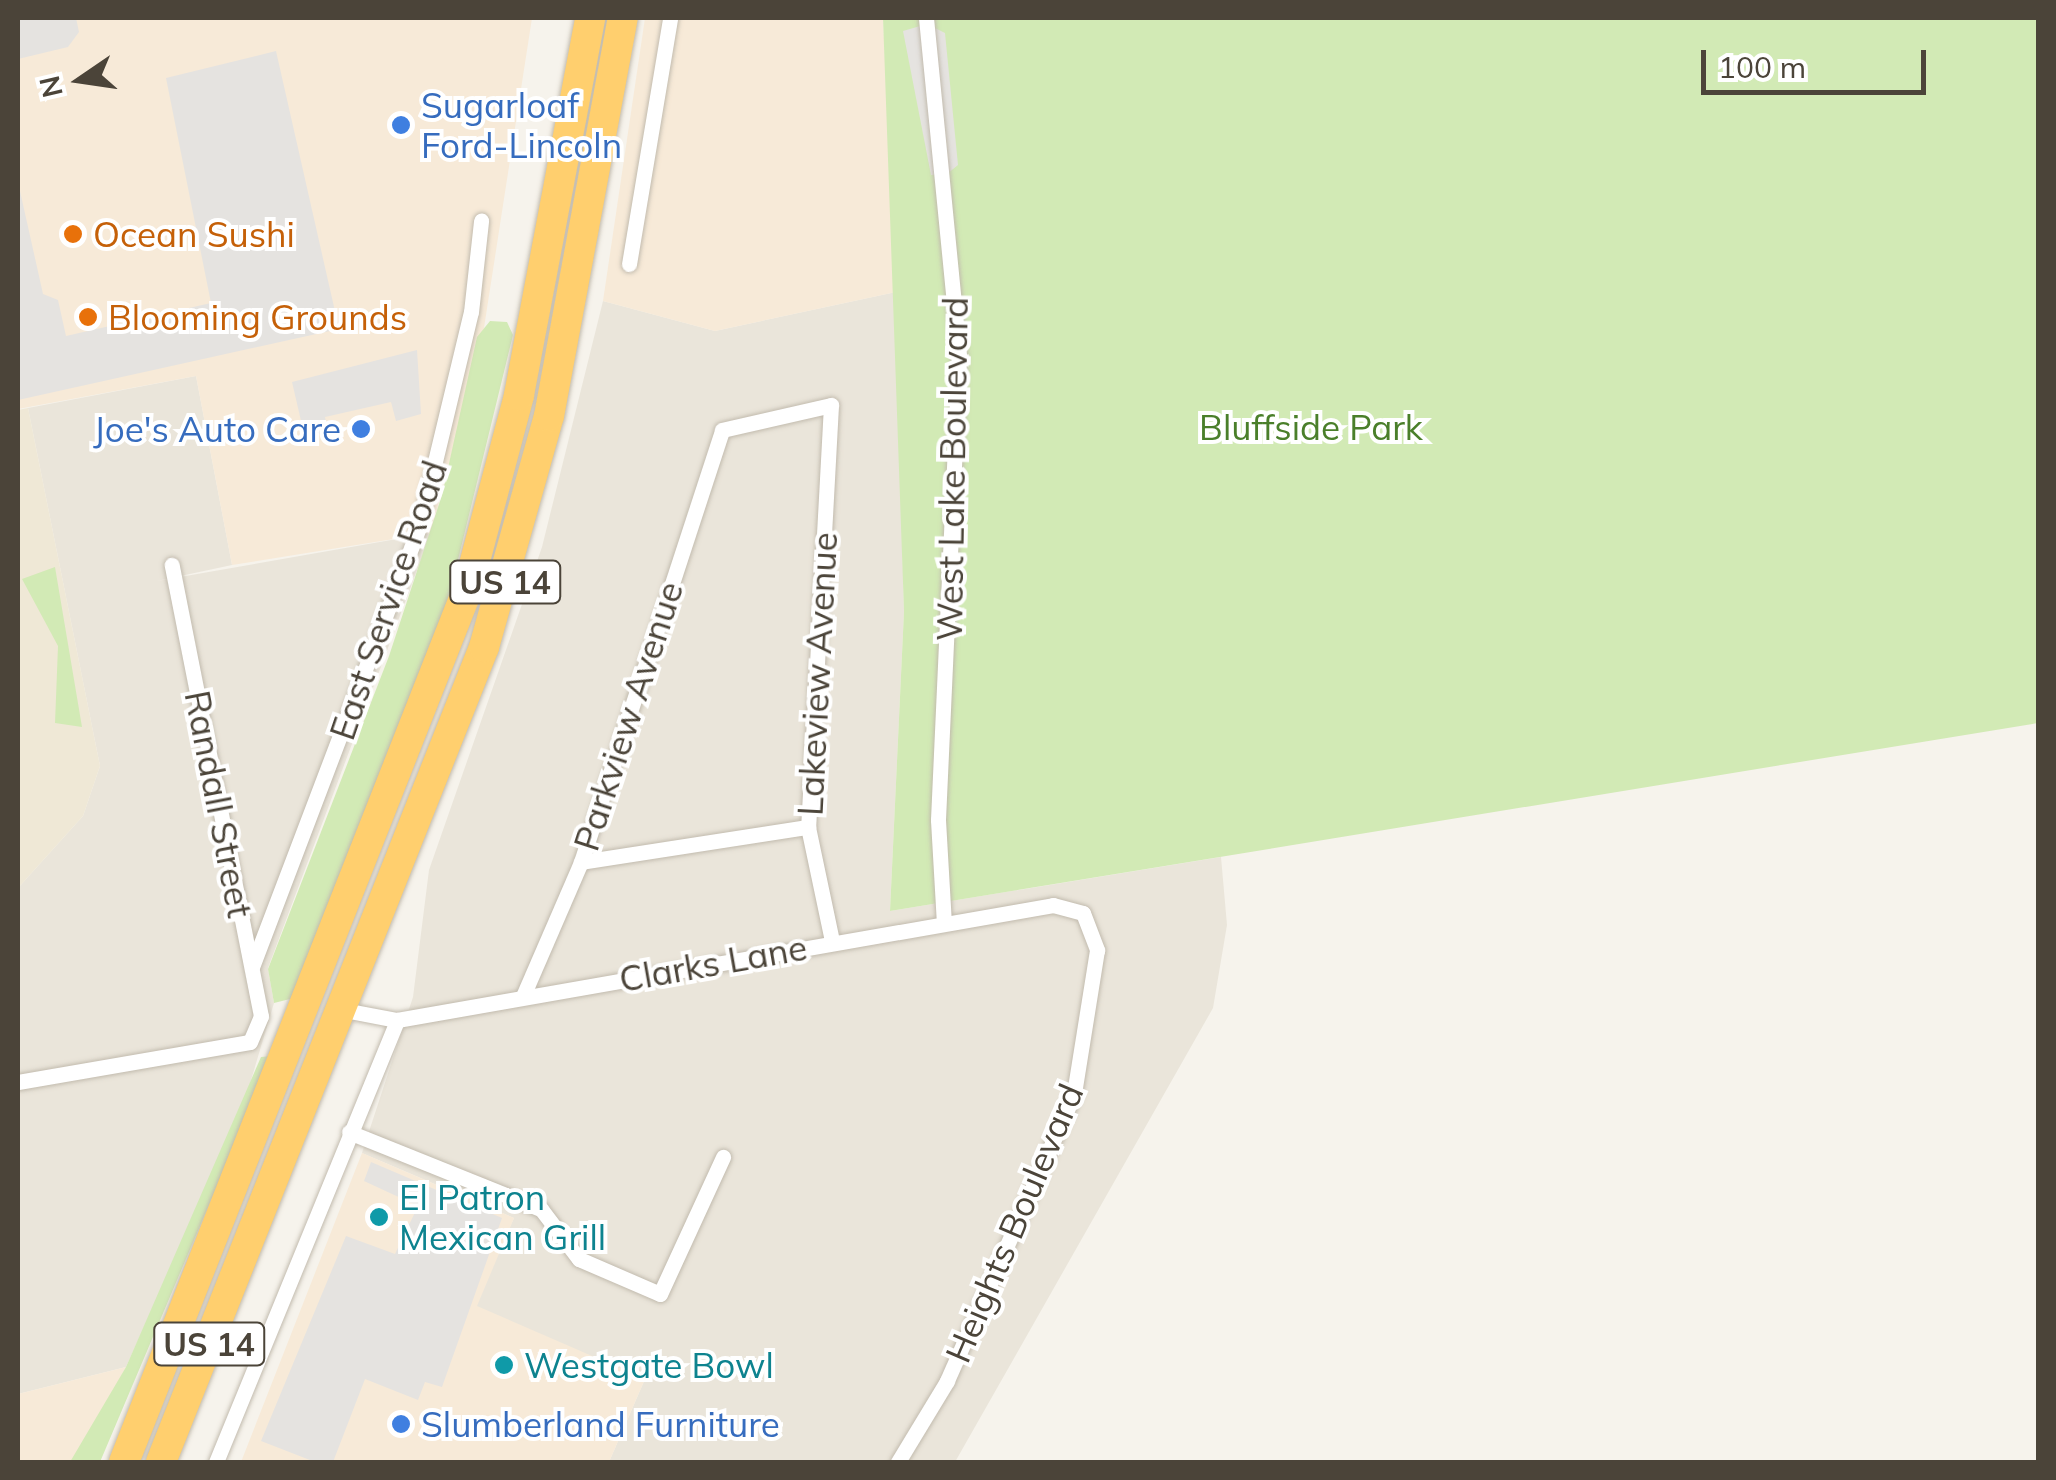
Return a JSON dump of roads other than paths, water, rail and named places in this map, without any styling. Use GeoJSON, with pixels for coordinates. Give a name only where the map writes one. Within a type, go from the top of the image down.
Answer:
{"type":"FeatureCollection","features":[{"type":"Feature","properties":{"kind":"highway","name":"US 14"},"geometry":{"type":"LineString","coordinates":[[124,1462],[327,957],[482,536],[519,395],[590,18]]}},
{"type":"Feature","properties":{"kind":"highway","name":"US 14"},"geometry":{"type":"LineString","coordinates":[[161,1462],[344,1010],[510,567],[568,327],[624,18]]}},
{"type":"Feature","properties":{"kind":"highway"},"geometry":{"type":"LineString","coordinates":[[327,957],[344,1010]]}},
{"type":"Feature","properties":{"kind":"street"},"geometry":{"type":"LineString","coordinates":[[630,264],[670,18]]}},
{"type":"Feature","properties":{"kind":"street","name":"West Lake Boulevard"},"geometry":{"type":"LineString","coordinates":[[926,18],[959,357],[938,820],[944,923]]}},
{"type":"Feature","properties":{"kind":"street","name":"East Service Road"},"geometry":{"type":"LineString","coordinates":[[252,967],[419,528],[471,312],[482,220]]}},
{"type":"Feature","properties":{"kind":"street","name":"Parkview Avenue"},"geometry":{"type":"LineString","coordinates":[[523,996],[581,862],[722,430],[831,404]]}},
{"type":"Feature","properties":{"kind":"street","name":"Lakeview Avenue"},"geometry":{"type":"LineString","coordinates":[[831,404],[808,827],[832,941]]}},
{"type":"Feature","properties":{"kind":"street","name":"Randall Street"},"geometry":{"type":"LineString","coordinates":[[18,1082],[250,1042],[262,1016],[172,566]]}},
{"type":"Feature","properties":{"kind":"street"},"geometry":{"type":"LineString","coordinates":[[581,862],[808,827]]}},
{"type":"Feature","properties":{"kind":"street","name":"Clarks Lane"},"geometry":{"type":"LineString","coordinates":[[344,1010],[397,1020],[1054,905],[1083,913]]}},
{"type":"Feature","properties":{"kind":"street","name":"Heights Boulevard"},"geometry":{"type":"LineString","coordinates":[[898,1462],[947,1381],[1074,1094],[1098,950],[1083,913]]}},
{"type":"Feature","properties":{"kind":"street"},"geometry":{"type":"LineString","coordinates":[[216,1462],[397,1020]]}},
{"type":"Feature","properties":{"kind":"street"},"geometry":{"type":"LineString","coordinates":[[349,1132],[542,1210],[579,1259],[660,1294],[723,1157]]}},
{"type":"Feature","properties":{"kind":"place","name":"Sugarloaf Ford-Lincoln"},"geometry":{"type":"Point","coordinates":[401,125]}},
{"type":"Feature","properties":{"kind":"place","name":"Ocean Sushi"},"geometry":{"type":"Point","coordinates":[73,234]}},
{"type":"Feature","properties":{"kind":"place","name":"Blooming Grounds"},"geometry":{"type":"Point","coordinates":[88,317]}},
{"type":"Feature","properties":{"kind":"place","name":"Joe's Auto Care"},"geometry":{"type":"Point","coordinates":[361,429]}},
{"type":"Feature","properties":{"kind":"place","name":"El Patron Mexican Grill"},"geometry":{"type":"Point","coordinates":[379,1217]}},
{"type":"Feature","properties":{"kind":"place","name":"Westgate Bowl"},"geometry":{"type":"Point","coordinates":[504,1365]}},
{"type":"Feature","properties":{"kind":"place","name":"Slumberland Furniture"},"geometry":{"type":"Point","coordinates":[401,1424]}},
{"type":"Feature","properties":{"kind":"park label","name":"Bluffside Park"},"geometry":{"type":"Point","coordinates":[1311,427]}}]}
